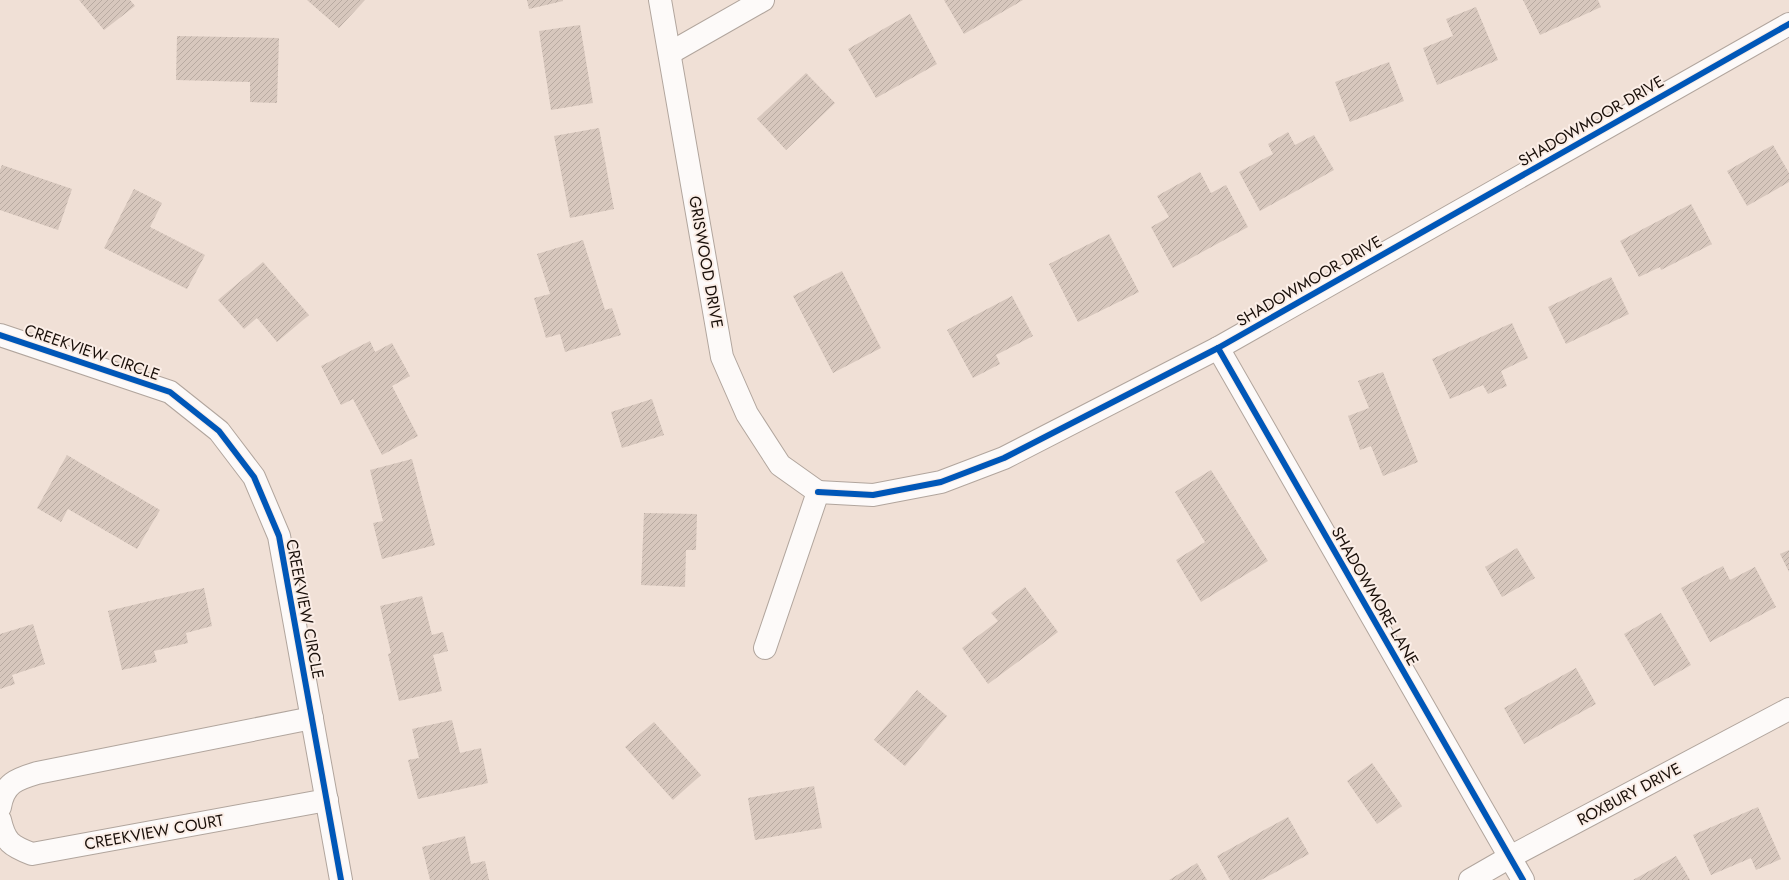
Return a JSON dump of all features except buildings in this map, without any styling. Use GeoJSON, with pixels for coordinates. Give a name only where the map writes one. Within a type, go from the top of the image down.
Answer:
{"type":"FeatureCollection","features":[{"type":"Feature","properties":{"kind":"street","name":"GRISWOOD DRIVE"},"geometry":{"type":"LineString","coordinates":[[660,0],[722,357],[747,414],[780,465],[818,492]]}},
{"type":"Feature","properties":{"kind":"street"},"geometry":{"type":"LineString","coordinates":[[670,53],[763,0]]}},
{"type":"Feature","properties":{"kind":"street","name":"SHADOWMOOR DRIVE"},"geometry":{"type":"LineString","coordinates":[[818,492],[873,495],[941,482],[1004,458],[1218,348],[1789,24]]}},
{"type":"Feature","properties":{"kind":"street","name":"CREEKVIEW CIRCLE"},"geometry":{"type":"LineString","coordinates":[[0,335],[170,392],[219,431],[254,477],[279,536],[340,880]]}},
{"type":"Feature","properties":{"kind":"street","name":"SHADOWMORE LANE"},"geometry":{"type":"LineString","coordinates":[[1218,348],[1523,880]]}},
{"type":"Feature","properties":{"kind":"street"},"geometry":{"type":"LineString","coordinates":[[765,648],[818,492]]}},
{"type":"Feature","properties":{"kind":"street","name":"ROXBURY DRIVE"},"geometry":{"type":"LineString","coordinates":[[1470,880],[1510,857],[1789,709]]}},
{"type":"Feature","properties":{"kind":"street"},"geometry":{"type":"LineString","coordinates":[[0,806],[1,797],[14,780],[37,773],[312,718]]}},
{"type":"Feature","properties":{"kind":"street","name":"CREEKVIEW COURT"},"geometry":{"type":"LineString","coordinates":[[0,820],[3,834],[14,847],[32,854],[326,800]]}},
{"type":"Feature","properties":{"kind":"cycle path"},"geometry":{"type":"LineString","coordinates":[[818,492],[873,495],[941,482],[1004,458],[1218,348],[1789,24]]}},
{"type":"Feature","properties":{"kind":"cycle path"},"geometry":{"type":"LineString","coordinates":[[0,335],[170,392],[219,431],[254,477],[279,536],[341,880]]}},
{"type":"Feature","properties":{"kind":"cycle path"},"geometry":{"type":"LineString","coordinates":[[1218,348],[1523,880]]}}]}
